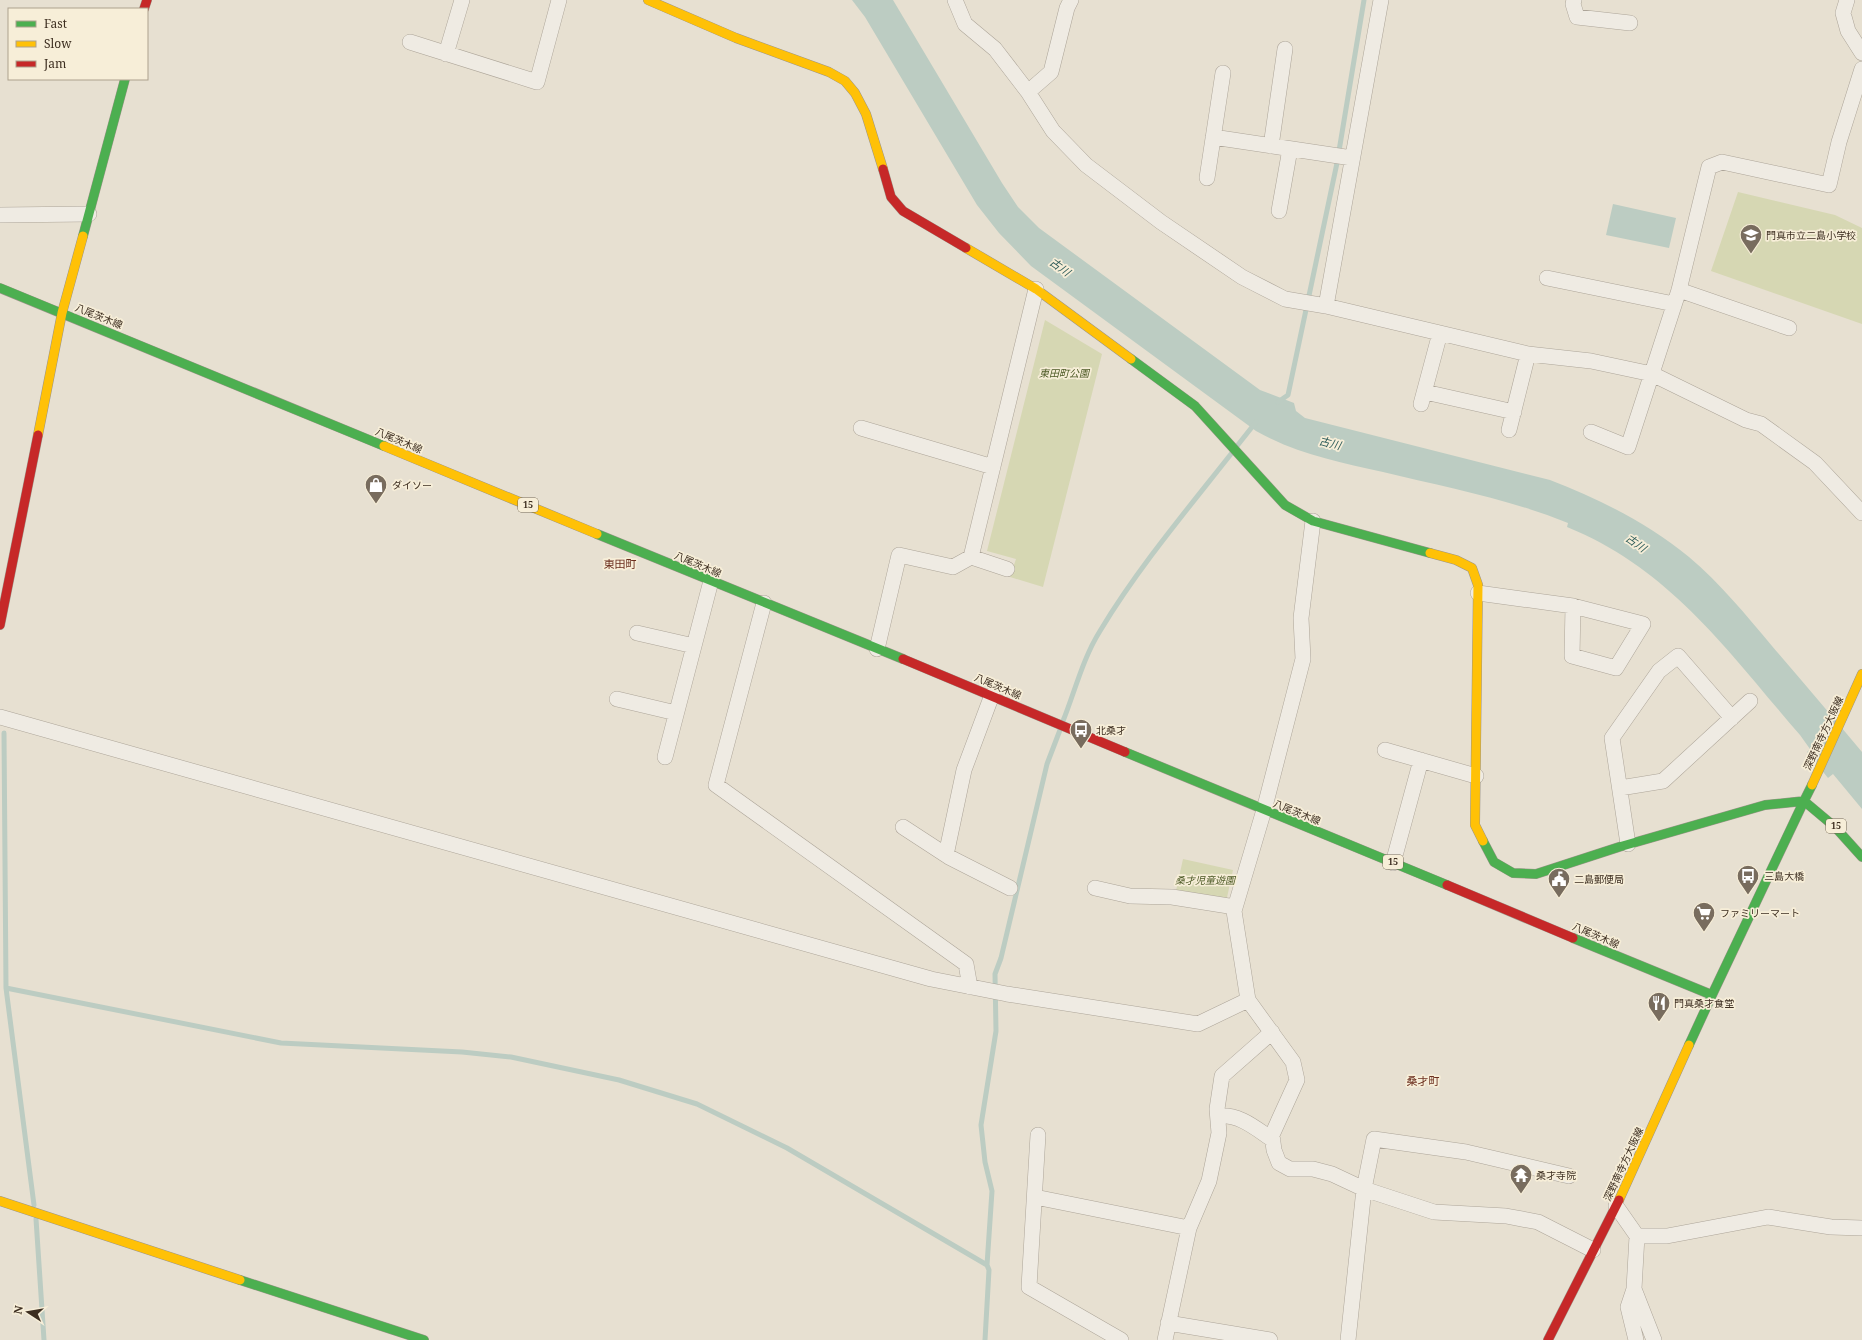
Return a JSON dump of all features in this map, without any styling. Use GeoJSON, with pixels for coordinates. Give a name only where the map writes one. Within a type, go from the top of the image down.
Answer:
{"type":"FeatureCollection","features":[{"type":"Feature","properties":{"kind":"street"},"geometry":{"type":"LineString","coordinates":[[446,54],[462,0]]}},
{"type":"Feature","properties":{"kind":"street"},"geometry":{"type":"LineString","coordinates":[[410,42],[537,82],[559,0]]}},
{"type":"Feature","properties":{"kind":"street"},"geometry":{"type":"LineString","coordinates":[[648,0],[736,38],[829,72],[845,81],[855,93],[866,114],[891,197],[903,211],[1036,289],[1196,406],[1285,505],[1313,521],[1456,560],[1472,568],[1478,585],[1475,825],[1494,862],[1513,873],[1536,874],[1628,844],[1765,805],[1804,801]]}},
{"type":"Feature","properties":{"kind":"street"},"geometry":{"type":"LineString","coordinates":[[955,0],[965,24],[995,49],[1028,92],[1053,132],[1086,165],[1119,191],[1242,277],[1285,299],[1321,305],[1528,354],[1591,361],[1652,374],[1746,420],[1761,424],[1815,463],[1862,512]]}},
{"type":"Feature","properties":{"kind":"street"},"geometry":{"type":"LineString","coordinates":[[1028,92],[1051,72],[1067,8],[1071,0]]}},
{"type":"Feature","properties":{"kind":"street"},"geometry":{"type":"LineString","coordinates":[[1321,305],[1348,157],[1381,0]]}},
{"type":"Feature","properties":{"kind":"street"},"geometry":{"type":"LineString","coordinates":[[1574,0],[1573,4],[1577,17],[1630,23]]}},
{"type":"Feature","properties":{"kind":"street"},"geometry":{"type":"LineString","coordinates":[[1847,0],[1843,12],[1848,31],[1862,53]]}},
{"type":"Feature","properties":{"kind":"street"},"geometry":{"type":"LineString","coordinates":[[1271,146],[1284,49]]}},
{"type":"Feature","properties":{"kind":"street"},"geometry":{"type":"LineString","coordinates":[[1591,432],[1628,447],[1679,290],[1709,167],[1722,162],[1828,185],[1839,142],[1862,69]]}},
{"type":"Feature","properties":{"kind":"street"},"geometry":{"type":"LineString","coordinates":[[1207,178],[1223,73]]}},
{"type":"Feature","properties":{"kind":"street"},"geometry":{"type":"LineString","coordinates":[[0,625],[62,313],[125,80]]}},
{"type":"Feature","properties":{"kind":"street"},"geometry":{"type":"LineString","coordinates":[[1213,137],[1348,157]]}},
{"type":"Feature","properties":{"kind":"street"},"geometry":{"type":"LineString","coordinates":[[1279,211],[1290,149]]}},
{"type":"Feature","properties":{"kind":"street"},"geometry":{"type":"LineString","coordinates":[[0,216],[89,214]]}},
{"type":"Feature","properties":{"kind":"street"},"geometry":{"type":"LineString","coordinates":[[1547,278],[1674,304]]}},
{"type":"Feature","properties":{"kind":"street","name":"八尾茨木線"},"geometry":{"type":"LineString","coordinates":[[0,288],[764,603],[1055,721],[1264,810],[1712,995]]}},
{"type":"Feature","properties":{"kind":"street"},"geometry":{"type":"LineString","coordinates":[[878,648],[899,555],[953,567],[971,557],[1036,289]]}},
{"type":"Feature","properties":{"kind":"street"},"geometry":{"type":"LineString","coordinates":[[1679,290],[1789,328]]}},
{"type":"Feature","properties":{"kind":"street"},"geometry":{"type":"LineString","coordinates":[[1440,333],[1423,398],[1514,412]]}},
{"type":"Feature","properties":{"kind":"street"},"geometry":{"type":"LineString","coordinates":[[1509,430],[1528,354]]}},
{"type":"Feature","properties":{"kind":"street"},"geometry":{"type":"LineString","coordinates":[[861,428],[993,467]]}},
{"type":"Feature","properties":{"kind":"street"},"geometry":{"type":"LineString","coordinates":[[1313,521],[1301,618],[1303,659],[1264,810],[1234,911],[1248,1000],[1293,1062],[1297,1080],[1272,1135],[1274,1150],[1279,1164],[1290,1169],[1313,1169],[1332,1174],[1364,1189],[1434,1212],[1506,1216],[1538,1222],[1594,1250]]}},
{"type":"Feature","properties":{"kind":"street"},"geometry":{"type":"LineString","coordinates":[[971,557],[1007,569]]}},
{"type":"Feature","properties":{"kind":"street"},"geometry":{"type":"LineString","coordinates":[[665,757],[711,581]]}},
{"type":"Feature","properties":{"kind":"street"},"geometry":{"type":"LineString","coordinates":[[1478,593],[1573,606],[1643,624],[1616,668],[1572,656],[1573,606]]}},
{"type":"Feature","properties":{"kind":"street"},"geometry":{"type":"LineString","coordinates":[[764,603],[716,785],[966,964],[970,987]]}},
{"type":"Feature","properties":{"kind":"street"},"geometry":{"type":"LineString","coordinates":[[637,633],[694,646]]}},
{"type":"Feature","properties":{"kind":"street"},"geometry":{"type":"LineString","coordinates":[[1628,844],[1612,738],[1659,671],[1678,656],[1732,718]]}},
{"type":"Feature","properties":{"kind":"street","name":"深野南寺方大阪線"},"geometry":{"type":"LineString","coordinates":[[1804,801],[1862,674]]}},
{"type":"Feature","properties":{"kind":"street"},"geometry":{"type":"LineString","coordinates":[[946,855],[964,770],[992,695]]}},
{"type":"Feature","properties":{"kind":"street"},"geometry":{"type":"LineString","coordinates":[[617,699],[676,713]]}},
{"type":"Feature","properties":{"kind":"street"},"geometry":{"type":"LineString","coordinates":[[1620,788],[1663,781],[1750,702]]}},
{"type":"Feature","properties":{"kind":"street"},"geometry":{"type":"LineString","coordinates":[[0,717],[923,977],[1001,993],[1198,1024],[1248,1000]]}},
{"type":"Feature","properties":{"kind":"street"},"geometry":{"type":"LineString","coordinates":[[1385,750],[1476,776]]}},
{"type":"Feature","properties":{"kind":"street"},"geometry":{"type":"LineString","coordinates":[[1393,863],[1421,760]]}},
{"type":"Feature","properties":{"kind":"street"},"geometry":{"type":"LineString","coordinates":[[1712,995],[1804,801]]}},
{"type":"Feature","properties":{"kind":"street","name":"15"},"geometry":{"type":"LineString","coordinates":[[1804,801],[1824,815],[1862,857]]}},
{"type":"Feature","properties":{"kind":"street"},"geometry":{"type":"LineString","coordinates":[[903,826],[946,855],[1010,888]]}},
{"type":"Feature","properties":{"kind":"street"},"geometry":{"type":"LineString","coordinates":[[1095,888],[1130,896],[1172,897],[1235,906]]}},
{"type":"Feature","properties":{"kind":"street","name":"深野南寺方大阪線"},"geometry":{"type":"LineString","coordinates":[[1548,1340],[1616,1206],[1712,995]]}},
{"type":"Feature","properties":{"kind":"street"},"geometry":{"type":"LineString","coordinates":[[1165,1340],[1189,1228],[1209,1180],[1219,1133],[1219,1086],[1222,1076],[1272,1032]]}},
{"type":"Feature","properties":{"kind":"street"},"geometry":{"type":"LineString","coordinates":[[1218,1116],[1229,1115],[1244,1120],[1273,1140]]}},
{"type":"Feature","properties":{"kind":"street"},"geometry":{"type":"LineString","coordinates":[[1038,1134],[1036,1197],[1029,1286],[1121,1340]]}},
{"type":"Feature","properties":{"kind":"street"},"geometry":{"type":"LineString","coordinates":[[1348,1340],[1364,1189],[1374,1139],[1466,1152],[1570,1176]]}},
{"type":"Feature","properties":{"kind":"street"},"geometry":{"type":"LineString","coordinates":[[1036,1197],[1189,1228]]}},
{"type":"Feature","properties":{"kind":"street"},"geometry":{"type":"LineString","coordinates":[[0,1202],[424,1340]]}},
{"type":"Feature","properties":{"kind":"street"},"geometry":{"type":"LineString","coordinates":[[1616,1206],[1637,1236],[1634,1289],[1628,1306],[1636,1340]]}},
{"type":"Feature","properties":{"kind":"street"},"geometry":{"type":"LineString","coordinates":[[1637,1236],[1667,1236],[1768,1217],[1830,1228],[1862,1228]]}},
{"type":"Feature","properties":{"kind":"street"},"geometry":{"type":"LineString","coordinates":[[1634,1289],[1654,1340]]}},
{"type":"Feature","properties":{"kind":"street"},"geometry":{"type":"LineString","coordinates":[[1168,1323],[1270,1340]]}},
{"type":"Feature","properties":{"kind":"green space"},"geometry":{"type":"Polygon","coordinates":[[[1738,192],[1835,215],[1862,228],[1862,324],[1711,271],[1738,192]]]}},
{"type":"Feature","properties":{"kind":"green space","name":"東田町公園"},"geometry":{"type":"Polygon","coordinates":[[[1045,320],[1102,354],[1043,587],[1010,577],[1016,559],[987,551],[1045,320]]]}},
{"type":"Feature","properties":{"kind":"green space","name":"桑才児童遊園"},"geometry":{"type":"Polygon","coordinates":[[[1183,859],[1233,870],[1226,902],[1176,891],[1183,859]]]}},
{"type":"Feature","properties":{"kind":"water","name":"古川"},"geometry":{"type":"Polygon","coordinates":[[[852,0],[893,0],[1002,183],[1018,207],[1039,228],[1260,390],[1294,403],[1296,411],[1305,418],[1550,480],[1587,495],[1622,513],[1657,533],[1689,557],[1732,600],[1862,752],[1862,809],[1833,774],[1828,778],[1807,752],[1810,749],[1800,735],[1722,644],[1696,616],[1668,590],[1637,566],[1604,545],[1567,527],[1568,523],[1523,507],[1477,494],[1350,465],[1302,451],[1271,439],[1256,431],[1031,266],[999,233],[977,205],[865,17],[852,0]]]}},
{"type":"Feature","properties":{"kind":"water"},"geometry":{"type":"Polygon","coordinates":[[[1613,204],[1676,218],[1669,248],[1606,235],[1613,204]]]}},
{"type":"Feature","properties":{"kind":"waterway"},"geometry":{"type":"LineString","coordinates":[[1278,402],[1288,395],[1337,163],[1364,0]]}},
{"type":"Feature","properties":{"kind":"waterway"},"geometry":{"type":"LineString","coordinates":[[1237,446],[1256,422]]}},
{"type":"Feature","properties":{"kind":"waterway"},"geometry":{"type":"LineString","coordinates":[[1063,721],[1089,652],[1100,631],[1130,585],[1163,540],[1231,454]]}},
{"type":"Feature","properties":{"kind":"waterway"},"geometry":{"type":"LineString","coordinates":[[985,1340],[989,1270],[987,1265],[992,1191],[985,1162],[981,1125],[996,1031],[995,974],[1001,958],[1047,764],[1060,730]]}},
{"type":"Feature","properties":{"kind":"waterway"},"geometry":{"type":"LineString","coordinates":[[4,733],[6,988],[34,1205]]}},
{"type":"Feature","properties":{"kind":"waterway"},"geometry":{"type":"LineString","coordinates":[[6,988],[281,1043],[462,1052],[511,1057],[619,1080],[697,1104],[787,1148],[987,1265]]}},
{"type":"Feature","properties":{"kind":"waterway"},"geometry":{"type":"LineString","coordinates":[[36,1219],[44,1340]]}},
{"type":"Feature","properties":{"kind":"traffic: fast"},"geometry":{"type":"LineString","coordinates":[[83,236],[125,80]]}},
{"type":"Feature","properties":{"kind":"traffic: fast"},"geometry":{"type":"LineString","coordinates":[[0,288],[384,446]]}},
{"type":"Feature","properties":{"kind":"traffic: fast"},"geometry":{"type":"LineString","coordinates":[[1131,359],[1195,406],[1285,505],[1313,521],[1430,553]]}},
{"type":"Feature","properties":{"kind":"traffic: fast"},"geometry":{"type":"LineString","coordinates":[[597,534],[903,659]]}},
{"type":"Feature","properties":{"kind":"traffic: fast"},"geometry":{"type":"LineString","coordinates":[[1125,752],[1447,885]]}},
{"type":"Feature","properties":{"kind":"traffic: fast"},"geometry":{"type":"LineString","coordinates":[[1483,841],[1494,862],[1513,873],[1536,874],[1619,847],[1765,805],[1804,801],[1812,785]]}},
{"type":"Feature","properties":{"kind":"traffic: fast"},"geometry":{"type":"LineString","coordinates":[[1573,938],[1712,995],[1804,801],[1835,827],[1862,857]]}},
{"type":"Feature","properties":{"kind":"traffic: fast"},"geometry":{"type":"LineString","coordinates":[[1689,1045],[1712,995]]}},
{"type":"Feature","properties":{"kind":"traffic: fast"},"geometry":{"type":"LineString","coordinates":[[240,1280],[424,1340]]}},
{"type":"Feature","properties":{"kind":"traffic: slow"},"geometry":{"type":"LineString","coordinates":[[648,0],[736,38],[829,72],[845,81],[855,93],[866,114],[883,169]]}},
{"type":"Feature","properties":{"kind":"traffic: slow"},"geometry":{"type":"LineString","coordinates":[[38,435],[62,313],[83,236]]}},
{"type":"Feature","properties":{"kind":"traffic: slow"},"geometry":{"type":"LineString","coordinates":[[966,248],[1036,289],[1131,359]]}},
{"type":"Feature","properties":{"kind":"traffic: slow"},"geometry":{"type":"LineString","coordinates":[[384,446],[597,534]]}},
{"type":"Feature","properties":{"kind":"traffic: slow"},"geometry":{"type":"LineString","coordinates":[[1430,553],[1456,560],[1472,568],[1478,585],[1475,825],[1483,841]]}},
{"type":"Feature","properties":{"kind":"traffic: slow"},"geometry":{"type":"LineString","coordinates":[[1812,785],[1862,674]]}},
{"type":"Feature","properties":{"kind":"traffic: slow"},"geometry":{"type":"LineString","coordinates":[[1619,1200],[1689,1045]]}},
{"type":"Feature","properties":{"kind":"traffic: slow"},"geometry":{"type":"LineString","coordinates":[[0,1201],[240,1280]]}},
{"type":"Feature","properties":{"kind":"traffic: jam"},"geometry":{"type":"LineString","coordinates":[[144,8],[147,0]]}},
{"type":"Feature","properties":{"kind":"traffic: jam"},"geometry":{"type":"LineString","coordinates":[[883,169],[891,197],[903,211],[966,248]]}},
{"type":"Feature","properties":{"kind":"traffic: jam"},"geometry":{"type":"LineString","coordinates":[[0,625],[38,435]]}},
{"type":"Feature","properties":{"kind":"traffic: jam"},"geometry":{"type":"LineString","coordinates":[[903,659],[1125,752]]}},
{"type":"Feature","properties":{"kind":"traffic: jam"},"geometry":{"type":"LineString","coordinates":[[1447,885],[1573,938]]}},
{"type":"Feature","properties":{"kind":"traffic: jam"},"geometry":{"type":"LineString","coordinates":[[1548,1340],[1619,1200]]}},
{"type":"Feature","properties":{"kind":"place","name":"門真市立二島小学校"},"geometry":{"type":"Point","coordinates":[1751,254]}},
{"type":"Feature","properties":{"kind":"place","name":"ダイソー"},"geometry":{"type":"Point","coordinates":[376,504]}},
{"type":"Feature","properties":{"kind":"place","name":"北桑才"},"geometry":{"type":"Point","coordinates":[1081,750]}},
{"type":"Feature","properties":{"kind":"place","name":"三島大橋"},"geometry":{"type":"Point","coordinates":[1748,896]}},
{"type":"Feature","properties":{"kind":"place","name":"二島郵便局"},"geometry":{"type":"Point","coordinates":[1559,898]}},
{"type":"Feature","properties":{"kind":"place","name":"ファミリーマート"},"geometry":{"type":"Point","coordinates":[1704,932]}},
{"type":"Feature","properties":{"kind":"place","name":"門真桑才食堂"},"geometry":{"type":"Point","coordinates":[1659,1022]}},
{"type":"Feature","properties":{"kind":"place","name":"桑才寺院"},"geometry":{"type":"Point","coordinates":[1521,1194]}},
{"type":"Feature","properties":{"kind":"district","name":"東田町"},"geometry":{"type":"Point","coordinates":[620,564]}},
{"type":"Feature","properties":{"kind":"district","name":"桑才町"},"geometry":{"type":"Point","coordinates":[1423,1081]}}]}
